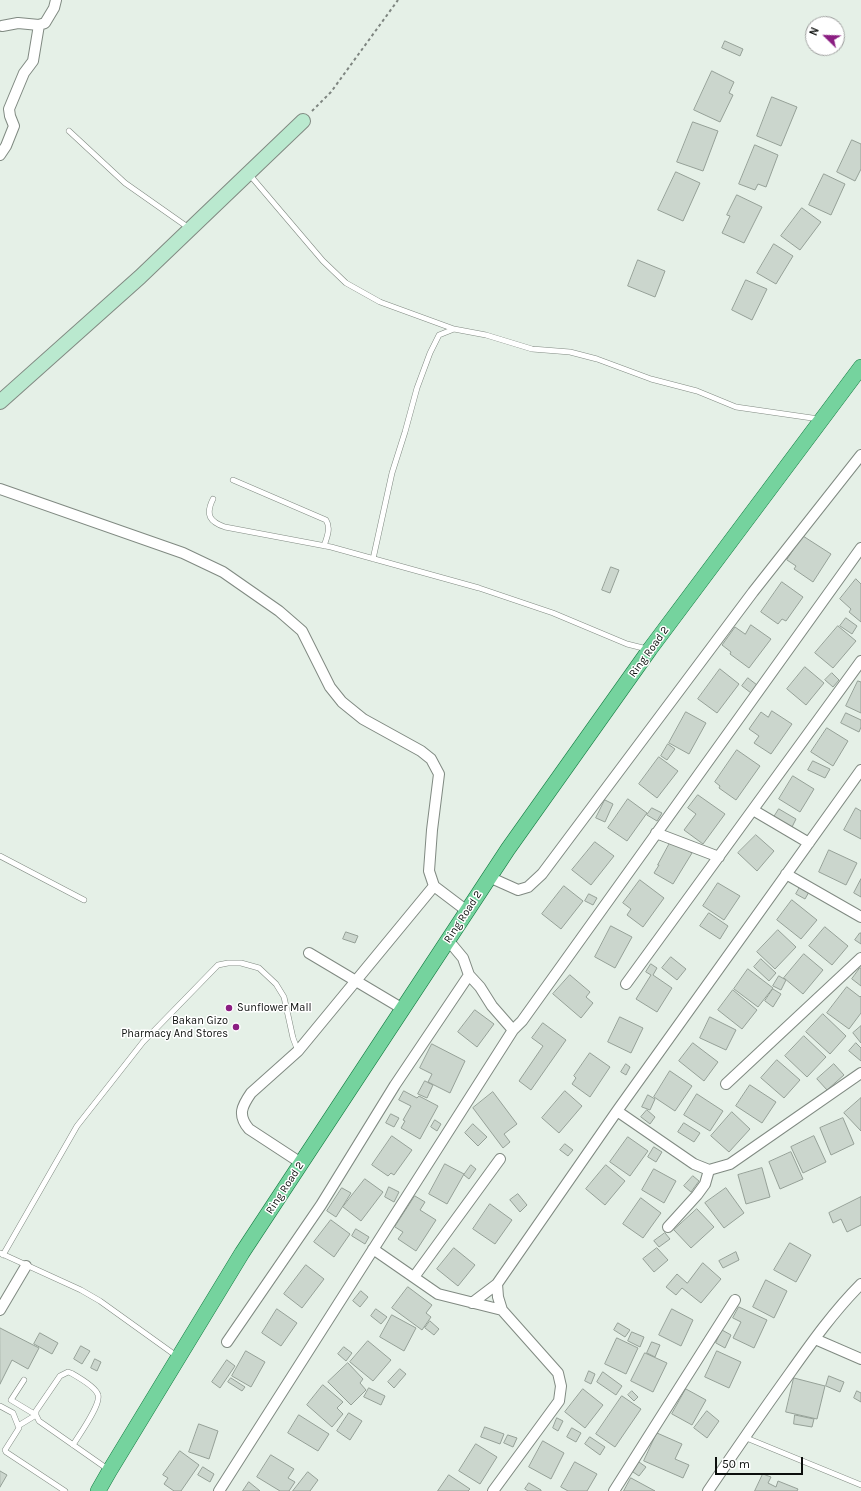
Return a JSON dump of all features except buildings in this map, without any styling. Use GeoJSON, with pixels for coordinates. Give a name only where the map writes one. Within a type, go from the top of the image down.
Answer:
{"type":"FeatureCollection","features":[{"type":"Feature","properties":{"kind":"main road","name":"Ring Road 2"},"geometry":{"type":"LineString","coordinates":[[98,1491],[242,1253],[489,877],[650,649],[861,367]]}},
{"type":"Feature","properties":{"kind":"street"},"geometry":{"type":"LineString","coordinates":[[2,26],[18,23],[38,25],[45,23],[54,8],[56,0]]}},
{"type":"Feature","properties":{"kind":"street"},"geometry":{"type":"LineString","coordinates":[[0,155],[14,126],[9,109],[24,73],[33,61],[38,25]]}},
{"type":"Feature","properties":{"kind":"street"},"geometry":{"type":"LineString","coordinates":[[0,402],[140,277],[303,121]]}},
{"type":"Feature","properties":{"kind":"street"},"geometry":{"type":"LineString","coordinates":[[489,877],[518,890],[528,886],[542,874],[753,592],[861,455]]}},
{"type":"Feature","properties":{"kind":"street"},"geometry":{"type":"LineString","coordinates":[[0,489],[190,556],[222,572],[279,611],[302,632],[330,687],[342,702],[363,719],[421,751],[431,759],[439,774],[432,830],[429,871],[434,886],[467,911]]}},
{"type":"Feature","properties":{"kind":"street"},"geometry":{"type":"LineString","coordinates":[[219,1491],[513,1030],[522,1021],[861,548]]}},
{"type":"Feature","properties":{"kind":"street"},"geometry":{"type":"LineString","coordinates":[[626,984],[861,661]]}},
{"type":"Feature","properties":{"kind":"street"},"geometry":{"type":"LineString","coordinates":[[472,1303],[497,1284],[617,1111],[786,874],[859,776]]}},
{"type":"Feature","properties":{"kind":"street"},"geometry":{"type":"LineString","coordinates":[[753,810],[809,843]]}},
{"type":"Feature","properties":{"kind":"street"},"geometry":{"type":"LineString","coordinates":[[656,833],[718,857]]}},
{"type":"Feature","properties":{"kind":"street"},"geometry":{"type":"LineString","coordinates":[[786,874],[861,917]]}},
{"type":"Feature","properties":{"kind":"street"},"geometry":{"type":"LineString","coordinates":[[301,1163],[249,1129],[244,1123],[242,1108],[251,1092],[298,1051],[434,886]]}},
{"type":"Feature","properties":{"kind":"street"},"geometry":{"type":"LineString","coordinates":[[448,940],[463,958],[469,975],[480,987],[492,1006],[513,1030]]}},
{"type":"Feature","properties":{"kind":"street"},"geometry":{"type":"LineString","coordinates":[[309,953],[402,1009]]}},
{"type":"Feature","properties":{"kind":"street"},"geometry":{"type":"LineString","coordinates":[[726,1084],[861,958]]}},
{"type":"Feature","properties":{"kind":"street"},"geometry":{"type":"LineString","coordinates":[[226,1342],[320,1205],[395,1085],[469,975]]}},
{"type":"Feature","properties":{"kind":"street"},"geometry":{"type":"LineString","coordinates":[[617,1111],[694,1164],[709,1170],[730,1164],[861,1073]]}},
{"type":"Feature","properties":{"kind":"street"},"geometry":{"type":"LineString","coordinates":[[414,1277],[500,1159]]}},
{"type":"Feature","properties":{"kind":"street"},"geometry":{"type":"LineString","coordinates":[[668,1227],[705,1184],[709,1170]]}},
{"type":"Feature","properties":{"kind":"street"},"geometry":{"type":"LineString","coordinates":[[373,1249],[438,1294],[502,1310]]}},
{"type":"Feature","properties":{"kind":"street"},"geometry":{"type":"LineString","coordinates":[[0,1310],[26,1266]]}},
{"type":"Feature","properties":{"kind":"street"},"geometry":{"type":"LineString","coordinates":[[493,1491],[559,1401],[561,1386],[558,1373],[502,1310],[498,1297],[497,1284]]}},
{"type":"Feature","properties":{"kind":"street"},"geometry":{"type":"LineString","coordinates":[[708,1491],[815,1339],[850,1295],[861,1284]]}},
{"type":"Feature","properties":{"kind":"street"},"geometry":{"type":"LineString","coordinates":[[614,1491],[735,1300]]}},
{"type":"Feature","properties":{"kind":"street"},"geometry":{"type":"LineString","coordinates":[[815,1339],[861,1359]]}},
{"type":"Feature","properties":{"kind":"lane"},"geometry":{"type":"LineString","coordinates":[[69,132],[125,183],[190,228]]}},
{"type":"Feature","properties":{"kind":"lane"},"geometry":{"type":"LineString","coordinates":[[248,173],[323,261],[346,283],[380,302],[454,329],[486,335],[532,350],[570,352],[596,359],[651,379],[697,391],[736,407],[821,419]]}},
{"type":"Feature","properties":{"kind":"lane"},"geometry":{"type":"LineString","coordinates":[[373,559],[392,473],[417,388],[430,353],[439,336],[454,329]]}},
{"type":"Feature","properties":{"kind":"lane"},"geometry":{"type":"LineString","coordinates":[[233,480],[326,520],[329,524],[329,529],[324,546]]}},
{"type":"Feature","properties":{"kind":"lane"},"geometry":{"type":"LineString","coordinates":[[213,499],[210,506],[210,516],[215,523],[324,546],[479,588],[553,613],[627,644],[650,649]]}},
{"type":"Feature","properties":{"kind":"lane"},"geometry":{"type":"LineString","coordinates":[[0,856],[84,900]]}},
{"type":"Feature","properties":{"kind":"lane"},"geometry":{"type":"LineString","coordinates":[[178,1358],[100,1301],[81,1290],[2,1254],[77,1126],[143,1042],[218,965],[228,962],[241,963],[258,968],[276,984],[284,997],[293,1038],[298,1051]]}},
{"type":"Feature","properties":{"kind":"lane"},"geometry":{"type":"LineString","coordinates":[[18,1426],[36,1415],[36,1411],[60,1376],[68,1372],[71,1373],[95,1390],[98,1395],[98,1403],[73,1445]]}},
{"type":"Feature","properties":{"kind":"lane"},"geometry":{"type":"LineString","coordinates":[[24,1380],[11,1400],[36,1415],[39,1421],[110,1470]]}},
{"type":"Feature","properties":{"kind":"lane"},"geometry":{"type":"LineString","coordinates":[[0,1406],[13,1413],[19,1428],[6,1452],[65,1491]]}},
{"type":"Feature","properties":{"kind":"lane"},"geometry":{"type":"LineString","coordinates":[[744,1438],[861,1486]]}},
{"type":"Feature","properties":{"kind":"path"},"geometry":{"type":"LineString","coordinates":[[303,121],[331,92],[398,0]]}},
{"type":"Feature","properties":{"kind":"place","name":"Sunflower Mall"},"geometry":{"type":"Point","coordinates":[229,1008]}},
{"type":"Feature","properties":{"kind":"place","name":"Bakan Gizo Pharmacy And Stores"},"geometry":{"type":"Point","coordinates":[236,1027]}}]}
